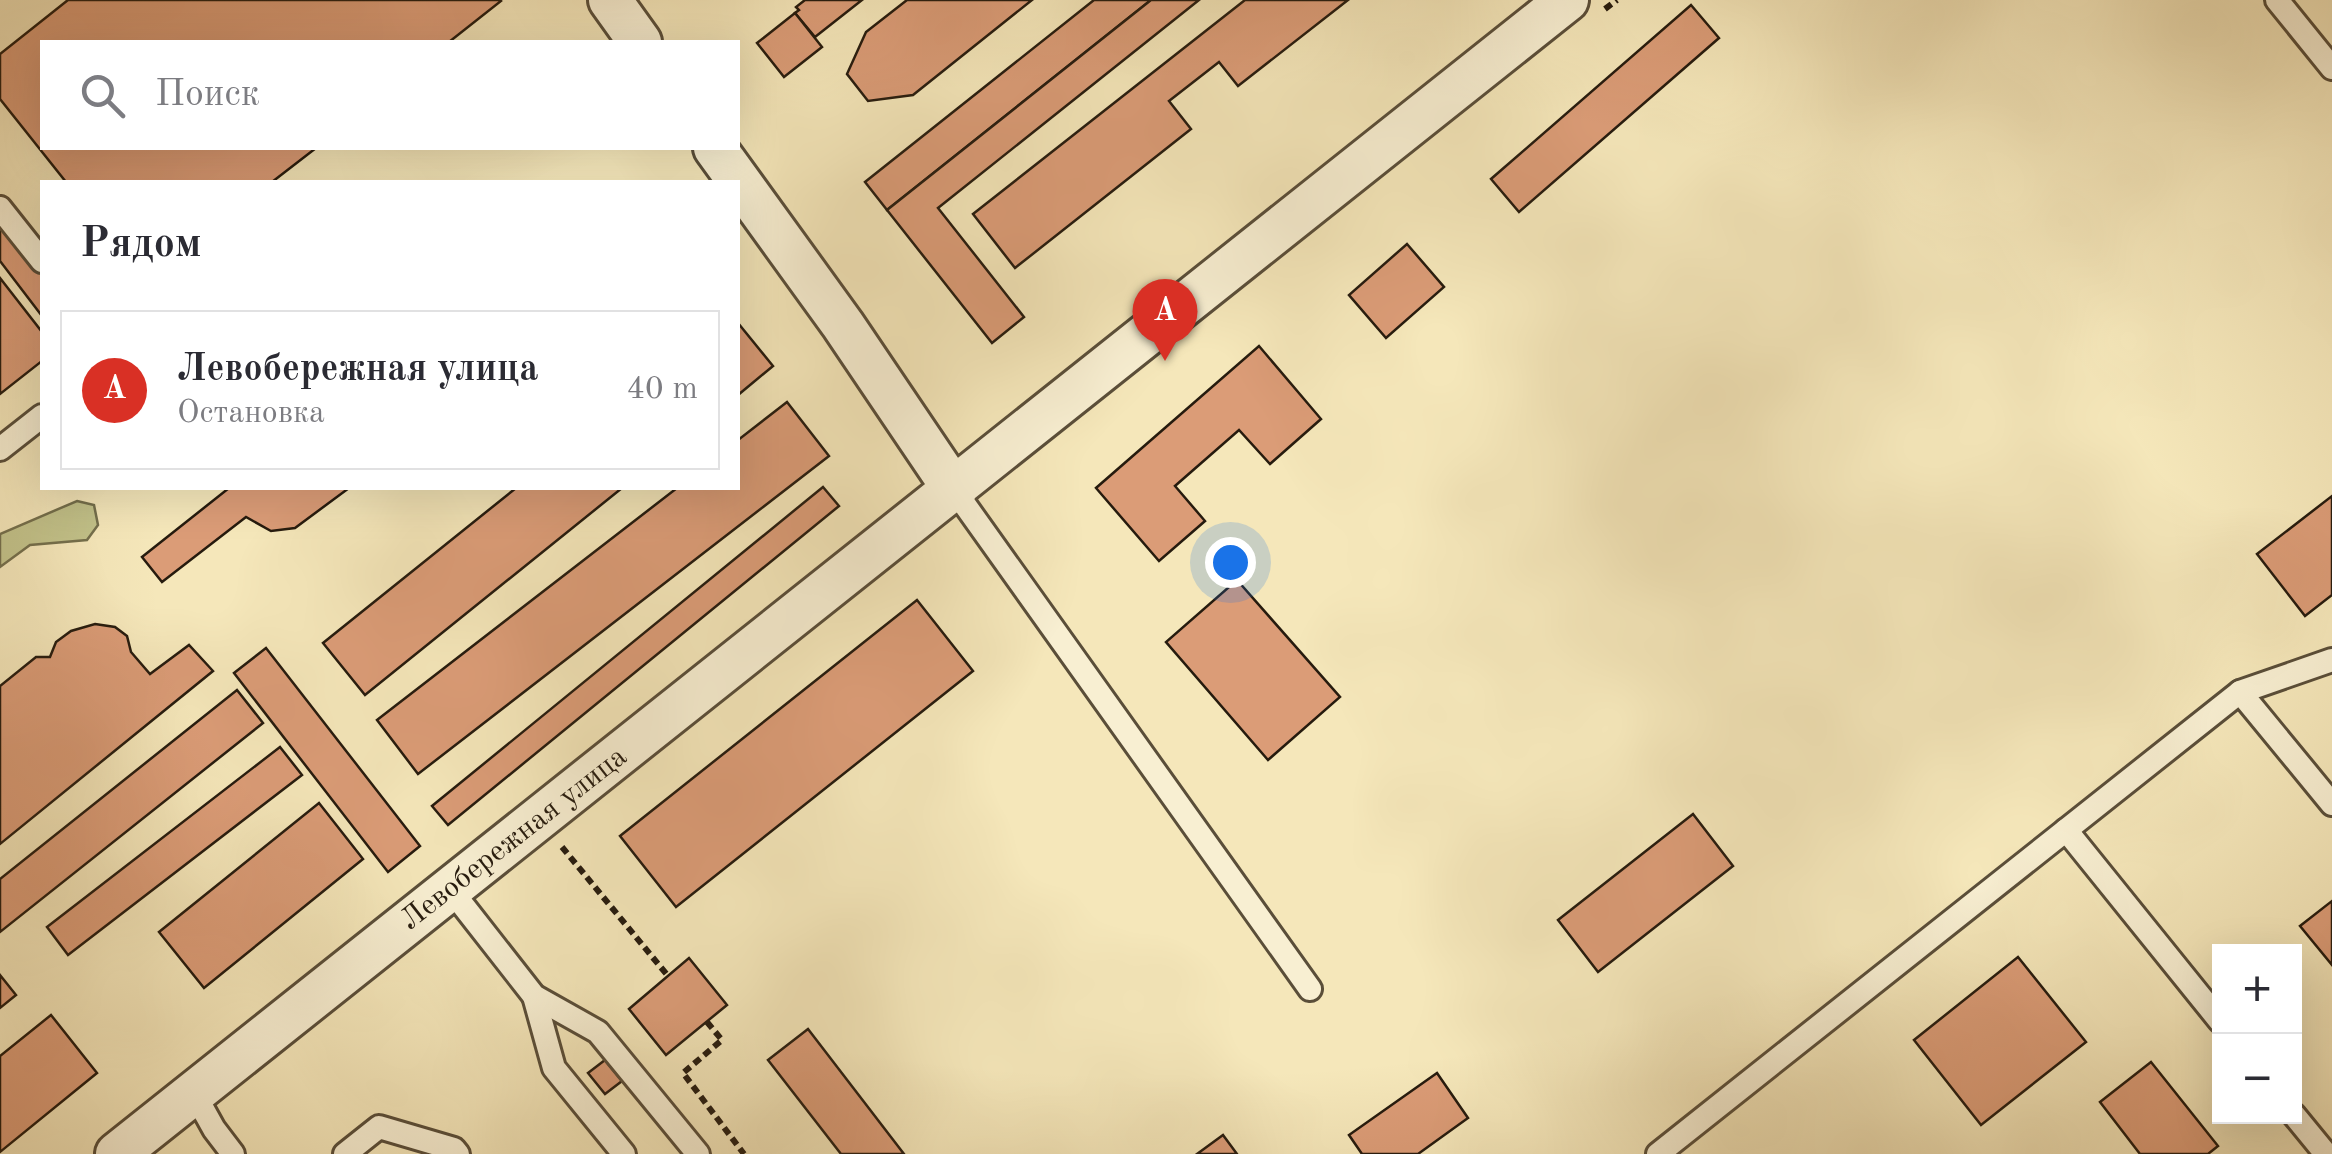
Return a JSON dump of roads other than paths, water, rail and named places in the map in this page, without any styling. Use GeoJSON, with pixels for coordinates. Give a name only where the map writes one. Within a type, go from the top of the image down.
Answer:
{"type":"FeatureCollection","features":[{"type":"Feature","properties":{"kind":"street"},"geometry":{"type":"LineString","coordinates":[[610,0],[639,40]]}},
{"type":"Feature","properties":{"kind":"street","name":"Левобережная улица"},"geometry":{"type":"LineString","coordinates":[[117,1154],[1567,0]]}},
{"type":"Feature","properties":{"kind":"street"},"geometry":{"type":"LineString","coordinates":[[716,150],[738,180]]}},
{"type":"Feature","properties":{"kind":"street"},"geometry":{"type":"LineString","coordinates":[[740,183],[843,325],[954,491]]}},
{"type":"Feature","properties":{"kind":"lane"},"geometry":{"type":"LineString","coordinates":[[2277,0],[2332,68]]}},
{"type":"Feature","properties":{"kind":"lane"},"geometry":{"type":"LineString","coordinates":[[0,208],[40,258]]}},
{"type":"Feature","properties":{"kind":"lane"},"geometry":{"type":"LineString","coordinates":[[0,449],[40,418]]}},
{"type":"Feature","properties":{"kind":"lane"},"geometry":{"type":"LineString","coordinates":[[954,491],[1310,989]]}},
{"type":"Feature","properties":{"kind":"lane"},"geometry":{"type":"LineString","coordinates":[[1658,1154],[2240,692],[2332,660]]}},
{"type":"Feature","properties":{"kind":"lane"},"geometry":{"type":"LineString","coordinates":[[2240,692],[2332,804]]}},
{"type":"Feature","properties":{"kind":"lane"},"geometry":{"type":"LineString","coordinates":[[2066,830],[2212,1011]]}},
{"type":"Feature","properties":{"kind":"lane"},"geometry":{"type":"LineString","coordinates":[[450,890],[534,996],[598,1032],[698,1154]]}},
{"type":"Feature","properties":{"kind":"lane"},"geometry":{"type":"LineString","coordinates":[[534,996],[554,1068],[624,1154]]}},
{"type":"Feature","properties":{"kind":"lane"},"geometry":{"type":"LineString","coordinates":[[194,1093],[214,1130],[233,1154]]}},
{"type":"Feature","properties":{"kind":"lane"},"geometry":{"type":"LineString","coordinates":[[2301,1124],[2326,1154]]}},
{"type":"Feature","properties":{"kind":"lane"},"geometry":{"type":"LineString","coordinates":[[345,1154],[378,1127],[454,1148],[458,1154]]}},
{"type":"Feature","properties":{"kind":"place","name":"Левобережная улица"},"geometry":{"type":"Point","coordinates":[1165,361]}}]}
